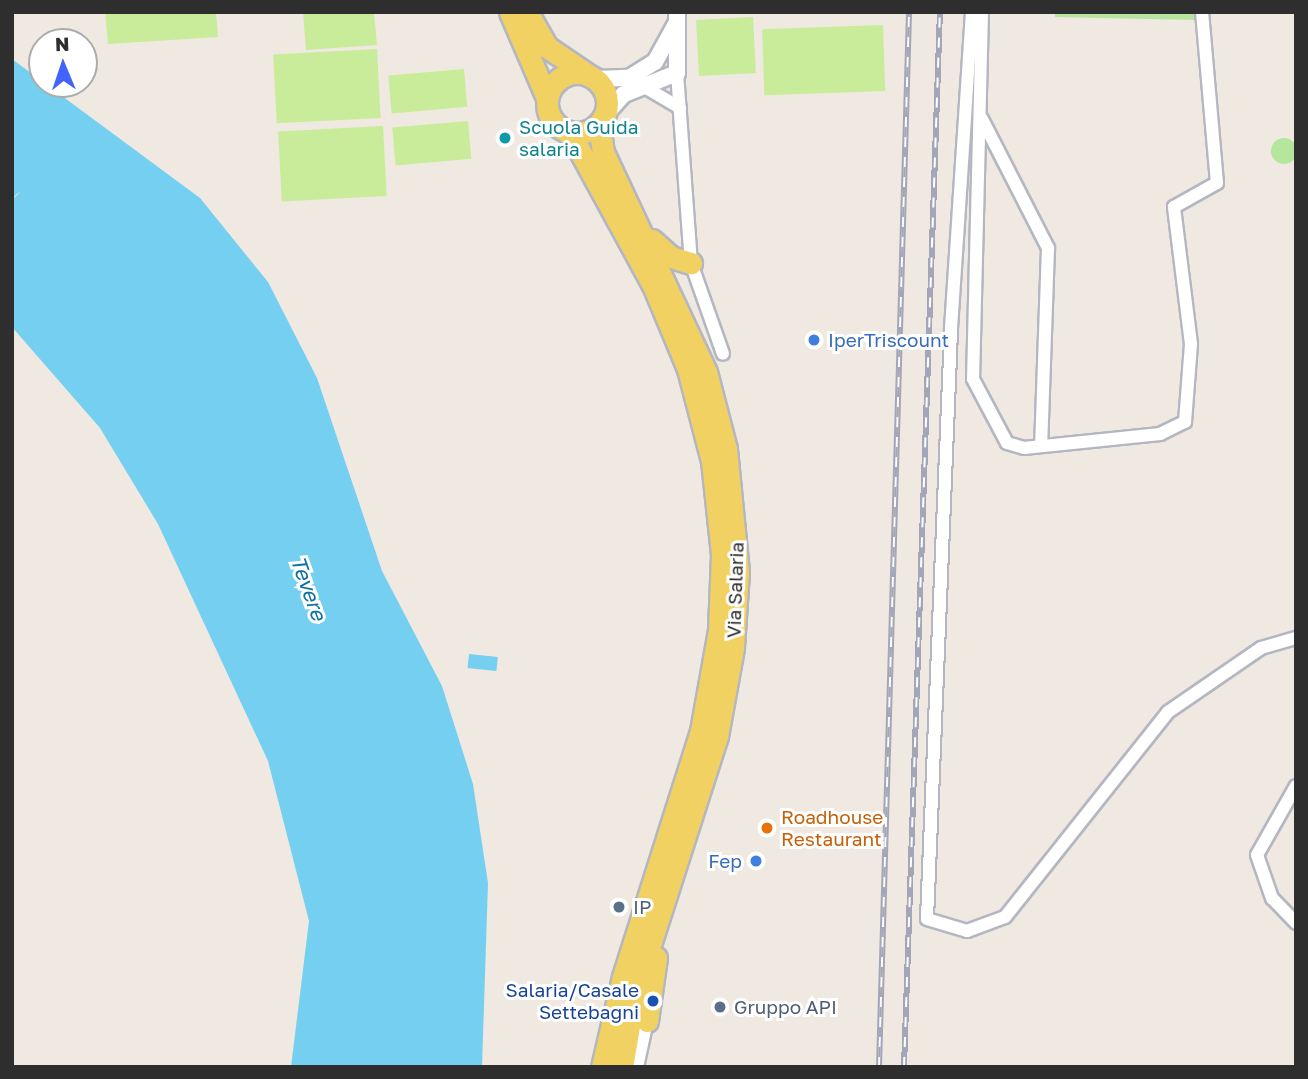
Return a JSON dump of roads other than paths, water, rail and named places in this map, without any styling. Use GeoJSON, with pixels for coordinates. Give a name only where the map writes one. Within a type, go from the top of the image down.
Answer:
{"type":"FeatureCollection","features":[{"type":"Feature","properties":{"kind":"main road"},"geometry":{"type":"LineString","coordinates":[[510,12],[547,98],[554,124],[570,133],[602,120],[607,97],[591,77],[547,47],[527,12]]}},
{"type":"Feature","properties":{"kind":"main road"},"geometry":{"type":"LineString","coordinates":[[547,98],[565,75],[591,77]]}},
{"type":"Feature","properties":{"kind":"main road","name":"Via Salaria"},"geometry":{"type":"LineString","coordinates":[[602,120],[603,152],[640,226],[706,372],[726,449],[737,540],[736,619],[723,706],[663,910],[635,991],[622,1067]]}},
{"type":"Feature","properties":{"kind":"main road","name":"Via Salaria"},"geometry":{"type":"LineString","coordinates":[[570,133],[653,285],[688,369],[712,461],[722,555],[719,630],[704,718],[623,977],[602,1067]]}},
{"type":"Feature","properties":{"kind":"main road"},"geometry":{"type":"LineString","coordinates":[[640,226],[671,257],[691,263]]}},
{"type":"Feature","properties":{"kind":"main road"},"geometry":{"type":"LineString","coordinates":[[647,1021],[663,910]]}},
{"type":"Feature","properties":{"kind":"street"},"geometry":{"type":"LineString","coordinates":[[972,12],[950,344],[927,919],[967,931],[1004,917],[1168,712],[1261,648],[1296,638]]}},
{"type":"Feature","properties":{"kind":"street"},"geometry":{"type":"LineString","coordinates":[[982,12],[982,119],[974,383],[1007,443],[1041,445],[1160,435],[1185,422],[1191,344],[1174,208],[1217,183],[1202,12]]}},
{"type":"Feature","properties":{"kind":"street"},"geometry":{"type":"LineString","coordinates":[[591,77],[629,78],[655,62],[677,17]]}},
{"type":"Feature","properties":{"kind":"street"},"geometry":{"type":"LineString","coordinates":[[677,17],[677,73],[691,263],[723,354]]}},
{"type":"Feature","properties":{"kind":"street"},"geometry":{"type":"LineString","coordinates":[[602,120],[624,94],[677,73]]}},
{"type":"Feature","properties":{"kind":"street"},"geometry":{"type":"LineString","coordinates":[[643,86],[680,107]]}},
{"type":"Feature","properties":{"kind":"street"},"geometry":{"type":"LineString","coordinates":[[982,119],[1048,248],[1041,445]]}},
{"type":"Feature","properties":{"kind":"street"},"geometry":{"type":"LineString","coordinates":[[1296,786],[1257,855],[1272,898],[1296,923]]}},
{"type":"Feature","properties":{"kind":"street"},"geometry":{"type":"LineString","coordinates":[[637,1067],[647,1021]]}},
{"type":"Feature","properties":{"kind":"water","name":"Tevere"},"geometry":{"type":"Polygon","coordinates":[[[12,59],[28,71],[28,98],[65,98],[200,198],[268,282],[317,378],[382,571],[442,686],[473,784],[488,883],[482,1067],[291,1067],[309,921],[268,761],[158,524],[100,428],[12,327],[12,200],[21,191],[12,198],[12,59]]]}},
{"type":"Feature","properties":{"kind":"water"},"geometry":{"type":"Polygon","coordinates":[[[469,654],[498,657],[496,671],[468,668],[469,654]]]}},
{"type":"Feature","properties":{"kind":"railway"},"geometry":{"type":"LineString","coordinates":[[879,1067],[909,12]]}},
{"type":"Feature","properties":{"kind":"railway"},"geometry":{"type":"LineString","coordinates":[[904,1067],[940,12]]}},
{"type":"Feature","properties":{"kind":"place","name":"Scuola Guida salaria"},"geometry":{"type":"Point","coordinates":[505,138]}},
{"type":"Feature","properties":{"kind":"place","name":"IperTriscount"},"geometry":{"type":"Point","coordinates":[814,340]}},
{"type":"Feature","properties":{"kind":"place","name":"Roadhouse Restaurant"},"geometry":{"type":"Point","coordinates":[767,828]}},
{"type":"Feature","properties":{"kind":"place","name":"Fep"},"geometry":{"type":"Point","coordinates":[756,861]}},
{"type":"Feature","properties":{"kind":"place","name":"IP"},"geometry":{"type":"Point","coordinates":[619,907]}},
{"type":"Feature","properties":{"kind":"place","name":"Salaria/Casale Settebagni"},"geometry":{"type":"Point","coordinates":[653,1001]}},
{"type":"Feature","properties":{"kind":"place","name":"Gruppo API"},"geometry":{"type":"Point","coordinates":[720,1007]}}]}
